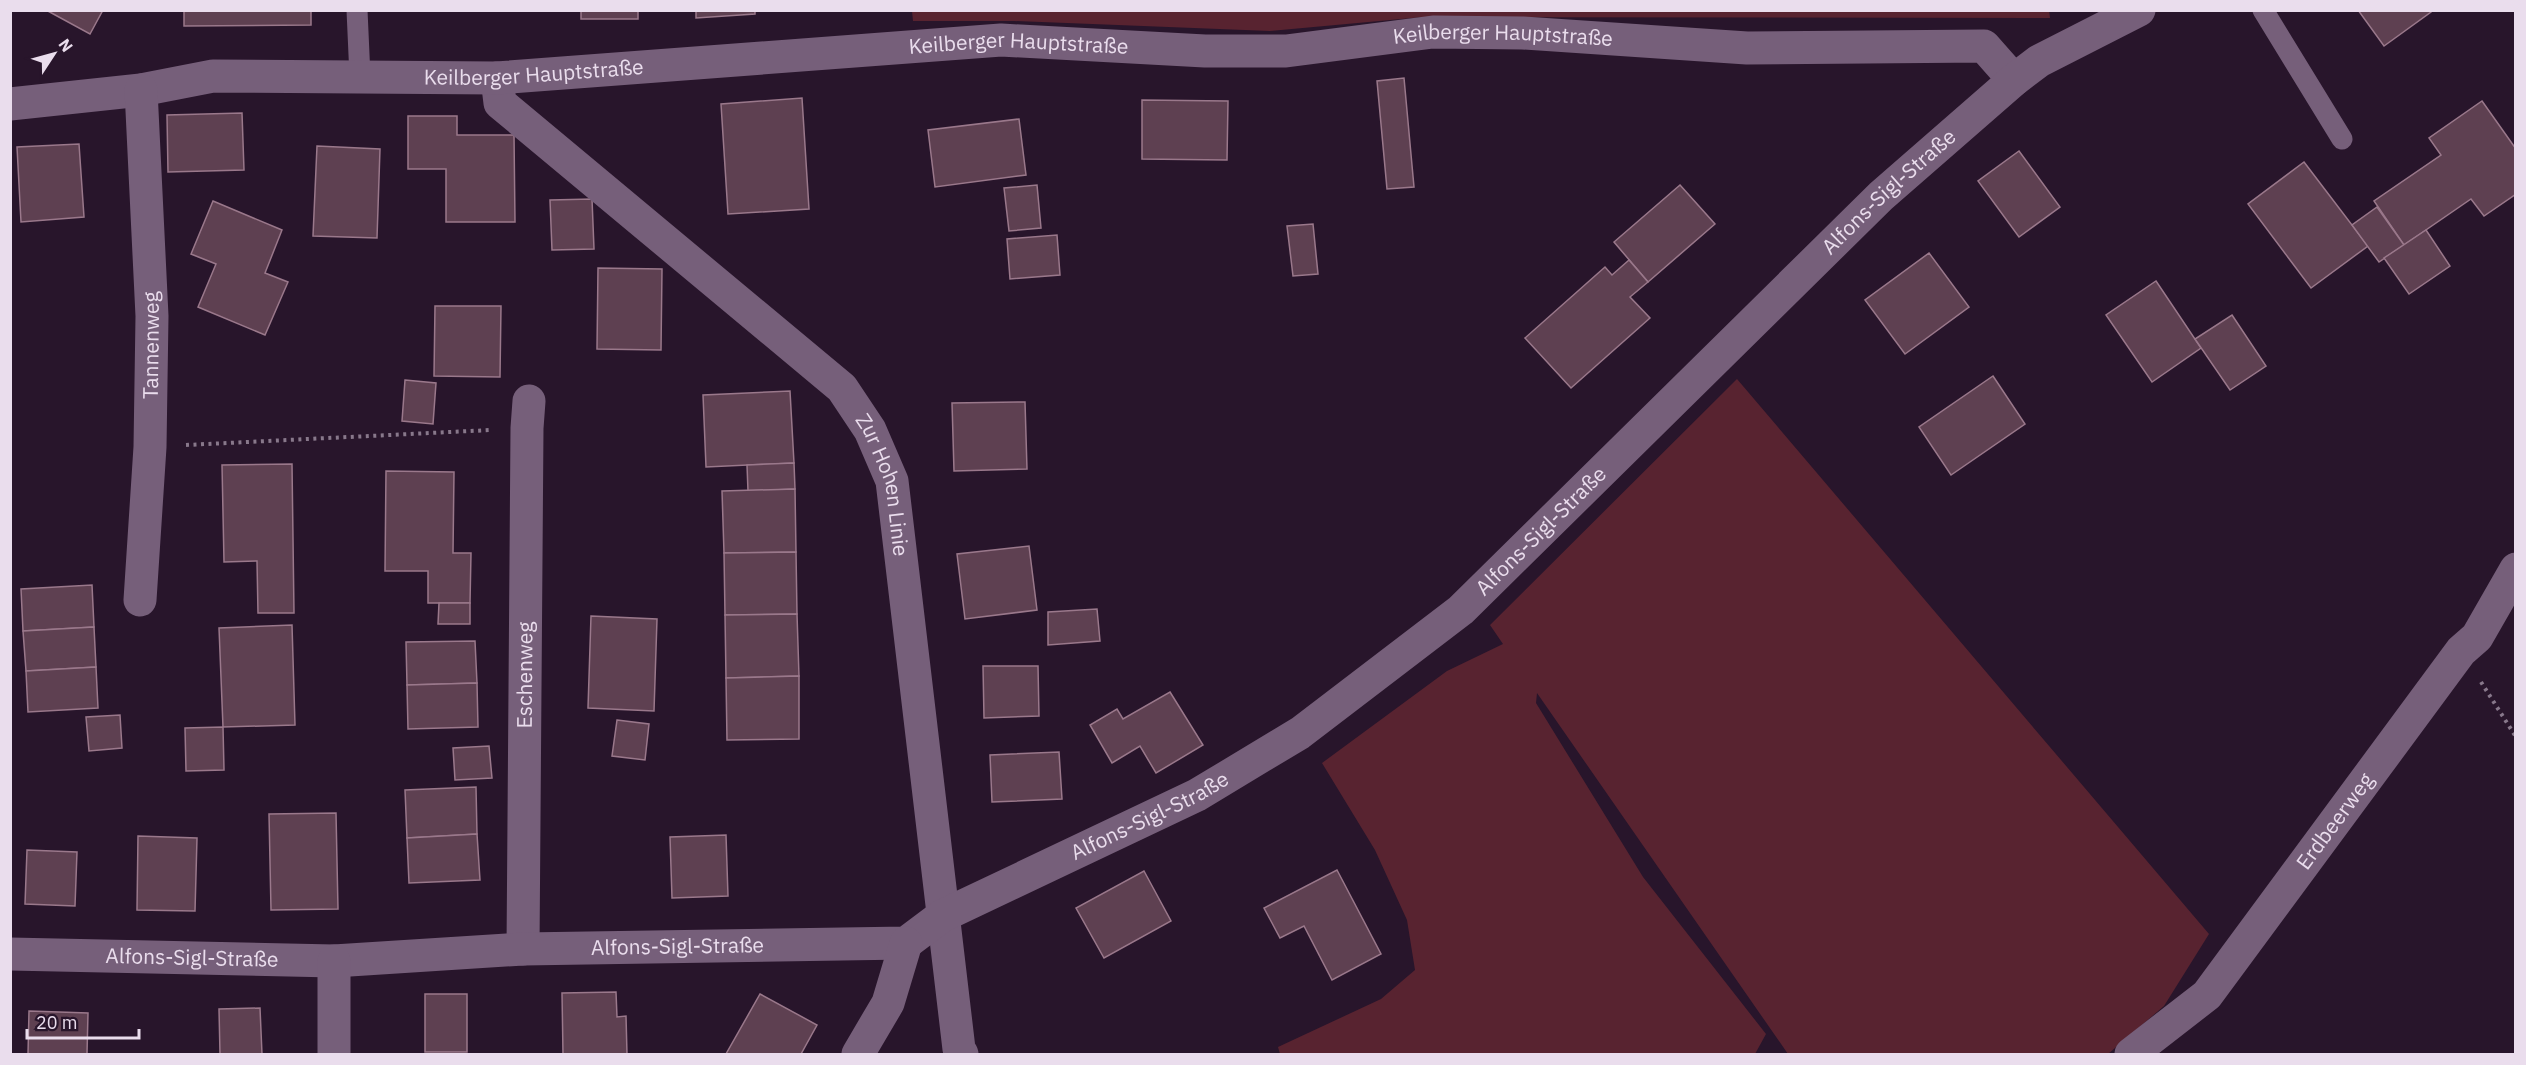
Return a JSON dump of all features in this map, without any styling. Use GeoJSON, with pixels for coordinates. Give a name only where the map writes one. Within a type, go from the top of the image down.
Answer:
{"type":"FeatureCollection","features":[{"type":"Feature","properties":{"kind":"street"},"geometry":{"type":"LineString","coordinates":[[2026,71],[2139,10]]}},
{"type":"Feature","properties":{"kind":"street","name":"Keilberger Hauptstraße"},"geometry":{"type":"LineString","coordinates":[[10,105],[141,90],[213,76],[497,78],[1001,40],[1205,51],[1286,51],[1433,32],[1523,33],[1747,48],[1984,46],[2026,71]]}},
{"type":"Feature","properties":{"kind":"street","name":"Alfons-Sigl-Straße"},"geometry":{"type":"LineString","coordinates":[[10,954],[334,961],[523,949],[906,943],[942,916],[1213,785],[1300,733],[1461,609],[1881,196],[2026,71]]}},
{"type":"Feature","properties":{"kind":"street","name":"Zur Hohen Linie"},"geometry":{"type":"LineString","coordinates":[[497,78],[500,103],[842,388],[870,430],[892,482],[942,916],[959,1049],[962,1054]]}},
{"type":"Feature","properties":{"kind":"street","name":"Tannenweg"},"geometry":{"type":"LineString","coordinates":[[140,600],[150,447],[152,316],[141,90]]}},
{"type":"Feature","properties":{"kind":"street","name":"Eschenweg"},"geometry":{"type":"LineString","coordinates":[[523,949],[528,415]]}},
{"type":"Feature","properties":{"kind":"street","name":"Erdbeerweg"},"geometry":{"type":"LineString","coordinates":[[2131,1054],[2207,995],[2461,651],[2477,637],[2516,569]]}},
{"type":"Feature","properties":{"kind":"street"},"geometry":{"type":"LineString","coordinates":[[858,1054],[888,1003],[906,943]]}},
{"type":"Feature","properties":{"kind":"street"},"geometry":{"type":"LineString","coordinates":[[334,961],[334,1054]]}},
{"type":"Feature","properties":{"kind":"lane"},"geometry":{"type":"LineString","coordinates":[[357,10],[360,77]]}},
{"type":"Feature","properties":{"kind":"lane"},"geometry":{"type":"LineString","coordinates":[[2263,10],[2342,139]]}},
{"type":"Feature","properties":{"kind":"path"},"geometry":{"type":"LineString","coordinates":[[150,447],[528,415]]}},
{"type":"Feature","properties":{"kind":"path"},"geometry":{"type":"LineString","coordinates":[[2461,651],[2516,737]]}},
{"type":"Feature","properties":{"kind":"shaded area"},"geometry":{"type":"Polygon","coordinates":[[[2049,10],[2050,18],[1423,17],[1270,31],[1014,21],[913,21],[912,11],[2049,10]]]}},
{"type":"Feature","properties":{"kind":"shaded area"},"geometry":{"type":"Polygon","coordinates":[[[1737,379],[2209,934],[2164,1006],[2108,1054],[1788,1054],[1537,693],[1536,703],[1643,877],[1766,1034],[1755,1054],[1280,1054],[1278,1047],[1381,999],[1415,970],[1407,920],[1375,850],[1322,763],[1447,671],[1503,644],[1490,625],[1737,379]]]}},
{"type":"Feature","properties":{"kind":"building"},"geometry":{"type":"Polygon","coordinates":[[[46,10],[103,10],[90,34],[46,10]]]}},
{"type":"Feature","properties":{"kind":"building"},"geometry":{"type":"Polygon","coordinates":[[[184,10],[311,10],[311,25],[184,26],[184,10]]]}},
{"type":"Feature","properties":{"kind":"building"},"geometry":{"type":"Polygon","coordinates":[[[581,10],[638,10],[638,19],[581,19],[581,10]]]}},
{"type":"Feature","properties":{"kind":"building"},"geometry":{"type":"Polygon","coordinates":[[[696,10],[755,10],[755,14],[696,18],[696,10]]]}},
{"type":"Feature","properties":{"kind":"building"},"geometry":{"type":"Polygon","coordinates":[[[2358,10],[2430,10],[2431,12],[2384,46],[2358,10]]]}},
{"type":"Feature","properties":{"kind":"building"},"geometry":{"type":"Polygon","coordinates":[[[1404,78],[1414,187],[1387,189],[1377,81],[1404,78]]]}},
{"type":"Feature","properties":{"kind":"building"},"geometry":{"type":"Polygon","coordinates":[[[802,98],[809,209],[728,214],[721,104],[802,98]]]}},
{"type":"Feature","properties":{"kind":"building"},"geometry":{"type":"Polygon","coordinates":[[[1142,100],[1228,101],[1227,160],[1142,159],[1142,100]]]}},
{"type":"Feature","properties":{"kind":"building"},"geometry":{"type":"Polygon","coordinates":[[[2482,101],[2516,149],[2516,194],[2484,216],[2471,199],[2404,245],[2374,201],[2441,155],[2429,138],[2482,101]]]}},
{"type":"Feature","properties":{"kind":"building"},"geometry":{"type":"Polygon","coordinates":[[[242,113],[244,170],[168,172],[167,115],[242,113]]]}},
{"type":"Feature","properties":{"kind":"building"},"geometry":{"type":"Polygon","coordinates":[[[408,116],[457,116],[457,135],[514,135],[515,222],[446,222],[446,169],[408,169],[408,116]]]}},
{"type":"Feature","properties":{"kind":"building"},"geometry":{"type":"Polygon","coordinates":[[[1019,119],[1026,175],[935,187],[928,130],[1019,119]]]}},
{"type":"Feature","properties":{"kind":"building"},"geometry":{"type":"Polygon","coordinates":[[[79,144],[84,217],[21,222],[17,147],[79,144]]]}},
{"type":"Feature","properties":{"kind":"building"},"geometry":{"type":"Polygon","coordinates":[[[317,146],[380,149],[377,238],[313,236],[317,146]]]}},
{"type":"Feature","properties":{"kind":"building"},"geometry":{"type":"Polygon","coordinates":[[[2019,151],[2060,207],[2019,237],[1978,181],[2019,151]]]}},
{"type":"Feature","properties":{"kind":"building"},"geometry":{"type":"Polygon","coordinates":[[[2304,162],[2368,246],[2311,288],[2248,204],[2304,162]]]}},
{"type":"Feature","properties":{"kind":"building"},"geometry":{"type":"Polygon","coordinates":[[[1037,185],[1041,228],[1009,231],[1004,188],[1037,185]]]}},
{"type":"Feature","properties":{"kind":"building"},"geometry":{"type":"Polygon","coordinates":[[[1680,185],[1715,224],[1648,282],[1614,242],[1680,185]]]}},
{"type":"Feature","properties":{"kind":"building"},"geometry":{"type":"Polygon","coordinates":[[[592,199],[594,249],[552,250],[550,200],[592,199]]]}},
{"type":"Feature","properties":{"kind":"building"},"geometry":{"type":"Polygon","coordinates":[[[213,201],[282,230],[265,273],[288,282],[265,335],[198,307],[216,264],[191,254],[213,201]]]}},
{"type":"Feature","properties":{"kind":"building"},"geometry":{"type":"Polygon","coordinates":[[[2377,207],[2404,245],[2379,262],[2352,225],[2377,207]]]}},
{"type":"Feature","properties":{"kind":"building"},"geometry":{"type":"Polygon","coordinates":[[[1313,224],[1318,274],[1293,276],[1287,226],[1313,224]]]}},
{"type":"Feature","properties":{"kind":"building"},"geometry":{"type":"Polygon","coordinates":[[[2426,230],[2450,266],[2409,294],[2384,258],[2426,230]]]}},
{"type":"Feature","properties":{"kind":"building"},"geometry":{"type":"Polygon","coordinates":[[[1057,235],[1060,275],[1010,279],[1007,239],[1057,235]]]}},
{"type":"Feature","properties":{"kind":"building"},"geometry":{"type":"Polygon","coordinates":[[[1929,253],[1969,307],[1905,354],[1865,300],[1929,253]]]}},
{"type":"Feature","properties":{"kind":"building"},"geometry":{"type":"Polygon","coordinates":[[[1629,260],[1648,282],[1630,297],[1650,318],[1571,388],[1525,338],[1605,267],[1612,275],[1629,260]]]}},
{"type":"Feature","properties":{"kind":"building"},"geometry":{"type":"Polygon","coordinates":[[[598,268],[662,269],[661,350],[597,349],[598,268]]]}},
{"type":"Feature","properties":{"kind":"building"},"geometry":{"type":"Polygon","coordinates":[[[2156,281],[2201,348],[2152,382],[2106,315],[2156,281]]]}},
{"type":"Feature","properties":{"kind":"building"},"geometry":{"type":"Polygon","coordinates":[[[435,306],[501,306],[500,377],[434,376],[435,306]]]}},
{"type":"Feature","properties":{"kind":"building"},"geometry":{"type":"Polygon","coordinates":[[[2232,315],[2266,366],[2230,390],[2195,339],[2232,315]]]}},
{"type":"Feature","properties":{"kind":"building"},"geometry":{"type":"Polygon","coordinates":[[[1993,376],[2025,424],[1951,475],[1919,427],[1993,376]]]}},
{"type":"Feature","properties":{"kind":"building"},"geometry":{"type":"Polygon","coordinates":[[[405,380],[436,383],[433,424],[402,421],[405,380]]]}},
{"type":"Feature","properties":{"kind":"building"},"geometry":{"type":"Polygon","coordinates":[[[790,391],[794,463],[706,467],[703,395],[790,391]]]}},
{"type":"Feature","properties":{"kind":"building"},"geometry":{"type":"Polygon","coordinates":[[[1025,402],[1027,469],[954,471],[952,403],[1025,402]]]}},
{"type":"Feature","properties":{"kind":"building"},"geometry":{"type":"Polygon","coordinates":[[[794,463],[795,489],[748,491],[747,465],[794,463]]]}},
{"type":"Feature","properties":{"kind":"building"},"geometry":{"type":"Polygon","coordinates":[[[292,464],[294,613],[258,613],[257,561],[224,562],[222,465],[292,464]]]}},
{"type":"Feature","properties":{"kind":"building"},"geometry":{"type":"Polygon","coordinates":[[[386,471],[454,472],[453,553],[471,553],[470,603],[428,603],[428,571],[385,571],[386,471]]]}},
{"type":"Feature","properties":{"kind":"building"},"geometry":{"type":"Polygon","coordinates":[[[795,489],[796,552],[724,553],[722,491],[795,489]]]}},
{"type":"Feature","properties":{"kind":"building"},"geometry":{"type":"Polygon","coordinates":[[[1029,546],[1037,610],[965,619],[957,554],[1029,546]]]}},
{"type":"Feature","properties":{"kind":"building"},"geometry":{"type":"Polygon","coordinates":[[[796,552],[797,614],[725,615],[724,553],[796,552]]]}},
{"type":"Feature","properties":{"kind":"building"},"geometry":{"type":"Polygon","coordinates":[[[92,585],[94,627],[23,631],[21,589],[92,585]]]}},
{"type":"Feature","properties":{"kind":"building"},"geometry":{"type":"Polygon","coordinates":[[[439,603],[470,603],[470,624],[438,624],[439,603]]]}},
{"type":"Feature","properties":{"kind":"building"},"geometry":{"type":"Polygon","coordinates":[[[1097,609],[1100,641],[1048,645],[1048,612],[1097,609]]]}},
{"type":"Feature","properties":{"kind":"building"},"geometry":{"type":"Polygon","coordinates":[[[797,614],[799,676],[726,678],[725,615],[797,614]]]}},
{"type":"Feature","properties":{"kind":"building"},"geometry":{"type":"Polygon","coordinates":[[[591,616],[657,619],[654,711],[588,708],[591,616]]]}},
{"type":"Feature","properties":{"kind":"building"},"geometry":{"type":"Polygon","coordinates":[[[292,625],[295,725],[223,727],[219,628],[292,625]]]}},
{"type":"Feature","properties":{"kind":"building"},"geometry":{"type":"Polygon","coordinates":[[[94,627],[96,667],[26,671],[23,631],[94,627]]]}},
{"type":"Feature","properties":{"kind":"building"},"geometry":{"type":"Polygon","coordinates":[[[475,641],[477,683],[407,685],[406,642],[475,641]]]}},
{"type":"Feature","properties":{"kind":"building"},"geometry":{"type":"Polygon","coordinates":[[[983,666],[1038,666],[1039,716],[984,718],[983,666]]]}},
{"type":"Feature","properties":{"kind":"building"},"geometry":{"type":"Polygon","coordinates":[[[96,667],[98,708],[28,712],[26,671],[96,667]]]}},
{"type":"Feature","properties":{"kind":"building"},"geometry":{"type":"Polygon","coordinates":[[[799,676],[799,739],[727,740],[726,678],[799,676]]]}},
{"type":"Feature","properties":{"kind":"building"},"geometry":{"type":"Polygon","coordinates":[[[477,683],[478,727],[408,729],[407,685],[477,683]]]}},
{"type":"Feature","properties":{"kind":"building"},"geometry":{"type":"Polygon","coordinates":[[[1170,692],[1203,745],[1156,773],[1140,746],[1112,763],[1090,725],[1117,709],[1123,719],[1170,692]]]}},
{"type":"Feature","properties":{"kind":"building"},"geometry":{"type":"Polygon","coordinates":[[[120,715],[122,748],[89,751],[86,717],[120,715]]]}},
{"type":"Feature","properties":{"kind":"building"},"geometry":{"type":"Polygon","coordinates":[[[617,720],[649,724],[645,760],[612,756],[617,720]]]}},
{"type":"Feature","properties":{"kind":"building"},"geometry":{"type":"Polygon","coordinates":[[[223,727],[224,770],[186,771],[185,728],[223,727]]]}},
{"type":"Feature","properties":{"kind":"building"},"geometry":{"type":"Polygon","coordinates":[[[489,746],[492,778],[455,780],[453,748],[489,746]]]}},
{"type":"Feature","properties":{"kind":"building"},"geometry":{"type":"Polygon","coordinates":[[[1059,752],[1062,799],[992,802],[990,755],[1059,752]]]}},
{"type":"Feature","properties":{"kind":"building"},"geometry":{"type":"Polygon","coordinates":[[[476,787],[477,834],[407,838],[405,790],[476,787]]]}},
{"type":"Feature","properties":{"kind":"building"},"geometry":{"type":"Polygon","coordinates":[[[336,813],[338,909],[271,910],[269,814],[336,813]]]}},
{"type":"Feature","properties":{"kind":"building"},"geometry":{"type":"Polygon","coordinates":[[[477,834],[480,880],[409,883],[407,838],[477,834]]]}},
{"type":"Feature","properties":{"kind":"building"},"geometry":{"type":"Polygon","coordinates":[[[726,835],[728,896],[672,898],[670,837],[726,835]]]}},
{"type":"Feature","properties":{"kind":"building"},"geometry":{"type":"Polygon","coordinates":[[[138,836],[197,838],[195,911],[137,910],[138,836]]]}},
{"type":"Feature","properties":{"kind":"building"},"geometry":{"type":"Polygon","coordinates":[[[27,850],[77,852],[75,906],[25,904],[27,850]]]}},
{"type":"Feature","properties":{"kind":"building"},"geometry":{"type":"Polygon","coordinates":[[[1337,870],[1381,954],[1332,980],[1304,926],[1280,938],[1264,908],[1337,870]]]}},
{"type":"Feature","properties":{"kind":"building"},"geometry":{"type":"Polygon","coordinates":[[[1144,871],[1171,921],[1104,958],[1076,908],[1144,871]]]}},
{"type":"Feature","properties":{"kind":"building"},"geometry":{"type":"Polygon","coordinates":[[[616,992],[617,1017],[626,1016],[627,1054],[563,1054],[562,993],[616,992]]]}},
{"type":"Feature","properties":{"kind":"building"},"geometry":{"type":"Polygon","coordinates":[[[425,994],[467,994],[467,1052],[425,1052],[425,994]]]}},
{"type":"Feature","properties":{"kind":"building"},"geometry":{"type":"Polygon","coordinates":[[[760,994],[817,1025],[801,1054],[726,1054],[760,994]]]}},
{"type":"Feature","properties":{"kind":"building"},"geometry":{"type":"Polygon","coordinates":[[[260,1008],[262,1054],[220,1054],[219,1009],[260,1008]]]}},
{"type":"Feature","properties":{"kind":"building"},"geometry":{"type":"Polygon","coordinates":[[[29,1011],[88,1013],[87,1054],[28,1054],[29,1011]]]}}]}
